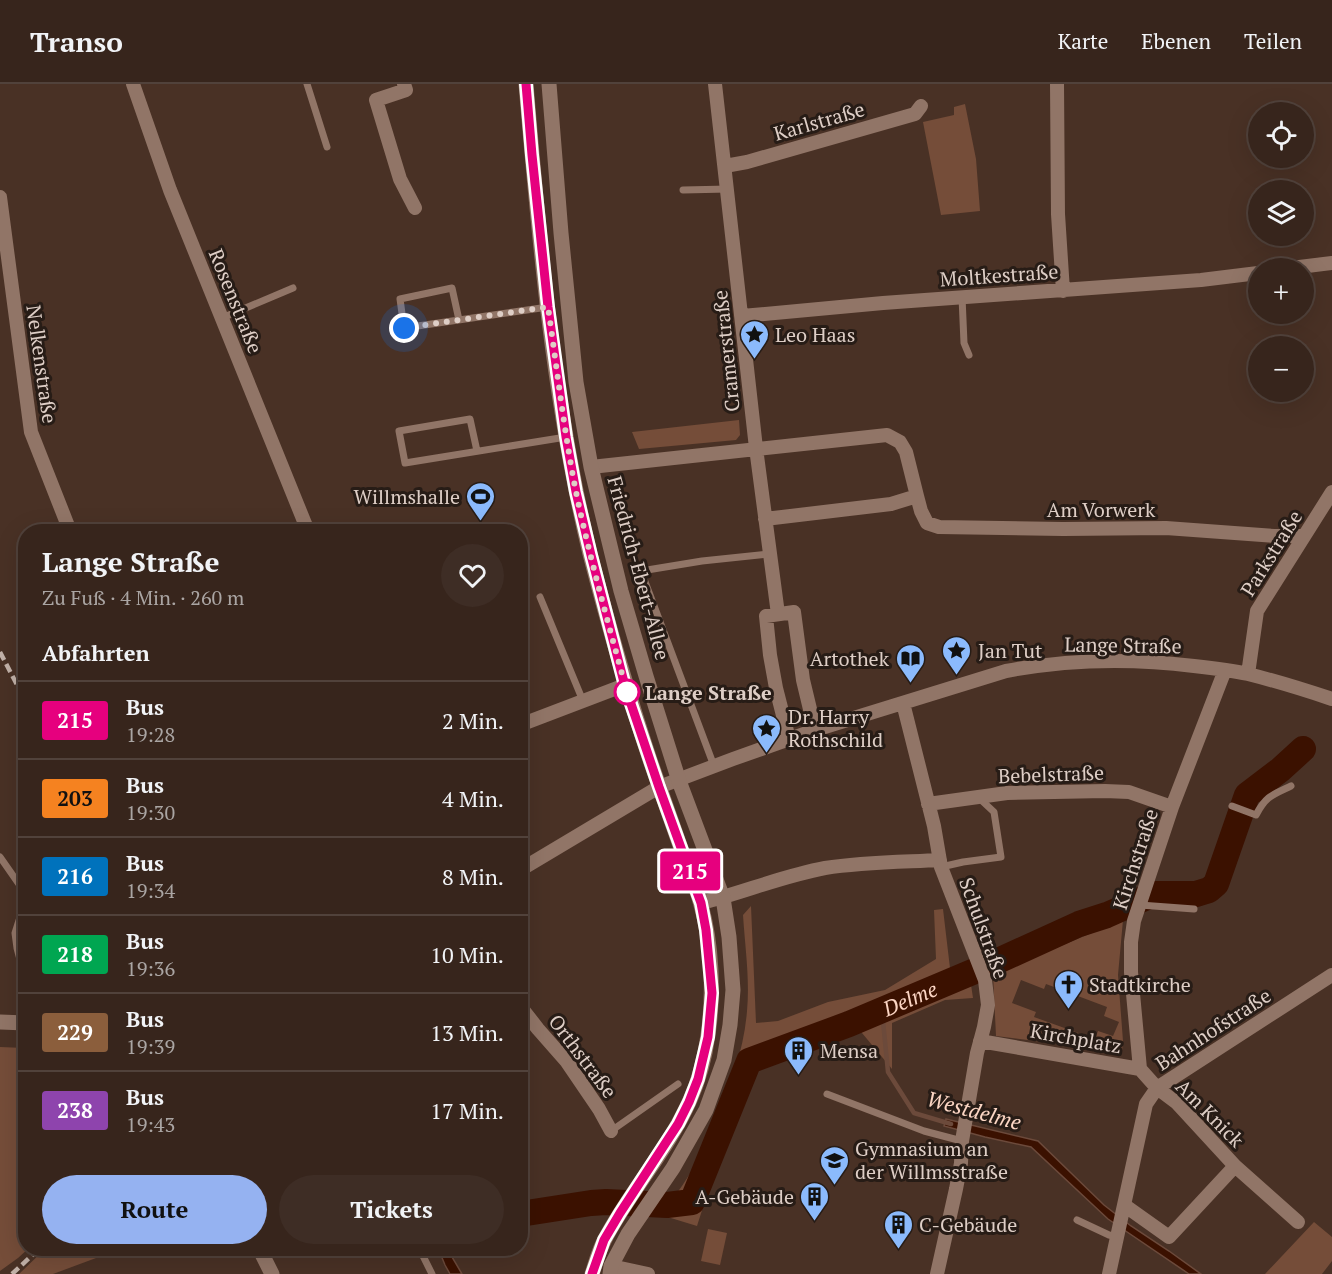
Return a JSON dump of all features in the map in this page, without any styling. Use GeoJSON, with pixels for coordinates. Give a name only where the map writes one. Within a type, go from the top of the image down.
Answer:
{"type":"FeatureCollection","features":[{"type":"Feature","properties":{"kind":"main road","name":"Friedrich-Ebert-Allee"},"geometry":{"type":"LineString","coordinates":[[526,84],[548,307],[576,492],[625,686],[701,903],[712,993],[708,1037],[698,1079],[689,1102],[678,1124],[604,1240],[592,1274]]}},
{"type":"Feature","properties":{"kind":"main road","name":"Friedrich-Ebert-Allee"},"geometry":{"type":"LineString","coordinates":[[549,84],[576,382],[591,467],[621,591],[679,781],[723,898],[734,990],[724,1060],[706,1110],[678,1160],[628,1234],[611,1270]]}},
{"type":"Feature","properties":{"kind":"main road"},"geometry":{"type":"LineString","coordinates":[[0,1022],[18,1023]]}},
{"type":"Feature","properties":{"kind":"main road"},"geometry":{"type":"LineString","coordinates":[[264,1256],[272,1274]]}},
{"type":"Feature","properties":{"kind":"street","name":"Rosenstraße"},"geometry":{"type":"LineString","coordinates":[[133,84],[170,190],[305,524]]}},
{"type":"Feature","properties":{"kind":"street"},"geometry":{"type":"LineString","coordinates":[[404,84],[406,90],[376,100],[400,179],[415,208]]}},
{"type":"Feature","properties":{"kind":"street","name":"Cramerstraße"},"geometry":{"type":"LineString","coordinates":[[715,84],[756,448],[778,614]]}},
{"type":"Feature","properties":{"kind":"street"},"geometry":{"type":"LineString","coordinates":[[1057,84],[1058,214],[1063,291]]}},
{"type":"Feature","properties":{"kind":"street","name":"Karlstraße"},"geometry":{"type":"LineString","coordinates":[[725,166],[747,162],[915,114],[921,106]]}},
{"type":"Feature","properties":{"kind":"street","name":"Nelkenstraße"},"geometry":{"type":"LineString","coordinates":[[0,197],[32,432],[67,524]]}},
{"type":"Feature","properties":{"kind":"street"},"geometry":{"type":"LineString","coordinates":[[1314,265],[1332,263]]}},
{"type":"Feature","properties":{"kind":"street","name":"Moltkestraße"},"geometry":{"type":"LineString","coordinates":[[742,316],[883,303],[1202,280],[1248,274]]}},
{"type":"Feature","properties":{"kind":"street","name":"Am Vorwerk"},"geometry":{"type":"LineString","coordinates":[[591,467],[887,435],[900,442],[906,452],[921,511],[927,523],[939,527],[1166,528],[1303,536]]}},
{"type":"Feature","properties":{"kind":"street","name":"Parkstraße"},"geometry":{"type":"LineString","coordinates":[[1248,674],[1257,611],[1332,492]]}},
{"type":"Feature","properties":{"kind":"street"},"geometry":{"type":"LineString","coordinates":[[765,519],[891,504],[917,496]]}},
{"type":"Feature","properties":{"kind":"street"},"geometry":{"type":"LineString","coordinates":[[789,739],[776,688],[766,616],[794,612],[803,680],[815,730]]}},
{"type":"Feature","properties":{"kind":"street","name":"Lange Straße"},"geometry":{"type":"LineString","coordinates":[[528,865],[659,787],[815,730],[946,688],[1036,665],[1115,660],[1155,661],[1248,674],[1332,699]]}},
{"type":"Feature","properties":{"kind":"street","name":"Kirchstraße"},"geometry":{"type":"LineString","coordinates":[[1140,1069],[1131,972],[1134,921],[1172,807],[1183,789],[1192,757],[1226,670]]}},
{"type":"Feature","properties":{"kind":"street"},"geometry":{"type":"LineString","coordinates":[[528,722],[625,686]]}},
{"type":"Feature","properties":{"kind":"street","name":"Schulstraße"},"geometry":{"type":"LineString","coordinates":[[903,703],[934,826],[940,864],[985,980],[988,1005],[977,1053],[962,1141],[961,1163],[937,1274]]}},
{"type":"Feature","properties":{"kind":"street","name":"Bebelstraße"},"geometry":{"type":"LineString","coordinates":[[928,804],[1007,793],[1105,791],[1129,792],[1172,807]]}},
{"type":"Feature","properties":{"kind":"street"},"geometry":{"type":"LineString","coordinates":[[701,903],[778,879],[823,869],[861,863],[940,864]]}},
{"type":"Feature","properties":{"kind":"street","name":"Bahnhofstraße"},"geometry":{"type":"LineString","coordinates":[[1109,1274],[1146,1104],[1157,1088],[1332,975]]}},
{"type":"Feature","properties":{"kind":"street","name":"Orthstraße"},"geometry":{"type":"LineString","coordinates":[[528,1016],[567,1062],[611,1131]]}},
{"type":"Feature","properties":{"kind":"street","name":"Kirchplatz"},"geometry":{"type":"LineString","coordinates":[[980,1041],[1140,1069],[1157,1088]]}},
{"type":"Feature","properties":{"kind":"street","name":"Am Knick"},"geometry":{"type":"LineString","coordinates":[[1157,1088],[1177,1103],[1235,1166],[1298,1222]]}},
{"type":"Feature","properties":{"kind":"street","name":"Am Knick"},"geometry":{"type":"LineString","coordinates":[[1123,1210],[1169,1238],[1235,1166]]}},
{"type":"Feature","properties":{"kind":"street"},"geometry":{"type":"LineString","coordinates":[[611,1270],[648,1274]]}},
{"type":"Feature","properties":{"kind":"lane"},"geometry":{"type":"LineString","coordinates":[[307,84],[327,147]]}},
{"type":"Feature","properties":{"kind":"lane"},"geometry":{"type":"LineString","coordinates":[[683,190],[728,189]]}},
{"type":"Feature","properties":{"kind":"lane"},"geometry":{"type":"LineString","coordinates":[[222,318],[293,288]]}},
{"type":"Feature","properties":{"kind":"lane"},"geometry":{"type":"LineString","coordinates":[[459,320],[452,288],[400,299],[404,328],[459,320],[548,307]]}},
{"type":"Feature","properties":{"kind":"lane"},"geometry":{"type":"LineString","coordinates":[[962,297],[964,343],[969,355]]}},
{"type":"Feature","properties":{"kind":"lane"},"geometry":{"type":"LineString","coordinates":[[477,452],[470,419],[399,431],[405,463],[477,452],[566,437]]}},
{"type":"Feature","properties":{"kind":"lane"},"geometry":{"type":"LineString","coordinates":[[714,766],[641,571],[702,561],[769,554]]}},
{"type":"Feature","properties":{"kind":"lane"},"geometry":{"type":"LineString","coordinates":[[540,597],[583,700]]}},
{"type":"Feature","properties":{"kind":"lane"},"geometry":{"type":"LineString","coordinates":[[1232,807],[1256,816],[1263,802],[1273,794],[1291,786]]}},
{"type":"Feature","properties":{"kind":"lane"},"geometry":{"type":"LineString","coordinates":[[940,864],[1001,857],[994,812],[979,798]]}},
{"type":"Feature","properties":{"kind":"lane"},"geometry":{"type":"LineString","coordinates":[[0,856],[18,883]]}},
{"type":"Feature","properties":{"kind":"lane"},"geometry":{"type":"LineString","coordinates":[[1141,899],[1194,909]]}},
{"type":"Feature","properties":{"kind":"lane"},"geometry":{"type":"LineString","coordinates":[[18,924],[15,933],[18,952]]}},
{"type":"Feature","properties":{"kind":"lane"},"geometry":{"type":"LineString","coordinates":[[611,1131],[678,1084]]}},
{"type":"Feature","properties":{"kind":"lane"},"geometry":{"type":"LineString","coordinates":[[827,1094],[924,1131],[962,1141]]}},
{"type":"Feature","properties":{"kind":"lane"},"geometry":{"type":"LineString","coordinates":[[1077,1220],[1109,1234],[1118,1233]]}},
{"type":"Feature","properties":{"kind":"lane"},"geometry":{"type":"LineString","coordinates":[[423,1256],[432,1274]]}},
{"type":"Feature","properties":{"kind":"shaded area"},"geometry":{"type":"Polygon","coordinates":[[[965,104],[976,159],[980,211],[941,215],[923,122],[954,115],[954,107],[965,104]]]}},
{"type":"Feature","properties":{"kind":"shaded area"},"geometry":{"type":"Polygon","coordinates":[[[739,420],[740,435],[736,440],[639,449],[632,432],[739,420]]]}},
{"type":"Feature","properties":{"kind":"shaded area"},"geometry":{"type":"Polygon","coordinates":[[[751,906],[756,1023],[778,1021],[828,1002],[885,990],[936,959],[934,910],[943,909],[952,985],[970,978],[973,998],[945,1000],[892,1023],[892,1069],[857,1027],[829,1035],[754,1064],[734,1110],[697,1226],[661,1215],[702,1154],[736,1067],[743,1039],[748,999],[743,915],[751,906]]]}},
{"type":"Feature","properties":{"kind":"shaded area"},"geometry":{"type":"Polygon","coordinates":[[[1123,920],[1118,975],[1122,1051],[1114,1053],[996,1036],[993,974],[1123,920]],[[1021,980],[1012,1003],[1036,1012],[1034,1017],[1095,1039],[1098,1031],[1113,1036],[1119,1022],[1104,1016],[1107,1007],[1046,984],[1044,989],[1021,980]]]}},
{"type":"Feature","properties":{"kind":"shaded area"},"geometry":{"type":"Polygon","coordinates":[[[0,1047],[18,1048],[18,1256],[20,1256],[0,1271],[0,1047]]]}},
{"type":"Feature","properties":{"kind":"shaded area"},"geometry":{"type":"Polygon","coordinates":[[[946,1119],[1038,1141],[1104,1205],[1201,1274],[1189,1274],[1108,1219],[1031,1147],[944,1126],[946,1119]]]}},
{"type":"Feature","properties":{"kind":"shaded area"},"geometry":{"type":"Polygon","coordinates":[[[611,1195],[603,1209],[528,1217],[528,1208],[611,1195]]]}},
{"type":"Feature","properties":{"kind":"shaded area"},"geometry":{"type":"Polygon","coordinates":[[[1314,1222],[1332,1237],[1332,1261],[1322,1274],[1265,1274],[1314,1222]]]}},
{"type":"Feature","properties":{"kind":"shaded area"},"geometry":{"type":"Polygon","coordinates":[[[708,1229],[727,1233],[720,1265],[701,1261],[708,1229]]]}},
{"type":"Feature","properties":{"kind":"shaded area"},"geometry":{"type":"Polygon","coordinates":[[[38,1256],[101,1256],[53,1274],[19,1274],[38,1256]]]}},
{"type":"Feature","properties":{"kind":"shaded area"},"geometry":{"type":"Polygon","coordinates":[[[441,1256],[452,1256],[462,1274],[450,1274],[441,1256]]]}},
{"type":"Feature","properties":{"kind":"waterway","name":"Delme"},"geometry":{"type":"LineString","coordinates":[[528,1213],[606,1202],[667,1205],[692,1202],[749,1061],[849,1024],[1079,924],[1107,915],[1154,894],[1196,894],[1209,890],[1216,884],[1247,795],[1303,749]]}},
{"type":"Feature","properties":{"kind":"waterway","name":"Westdelme"},"geometry":{"type":"LineString","coordinates":[[882,1011],[888,1072],[914,1113],[951,1124]]}},
{"type":"Feature","properties":{"kind":"railway"},"geometry":{"type":"LineString","coordinates":[[0,652],[18,687]]}},
{"type":"Feature","properties":{"kind":"railway"},"geometry":{"type":"LineString","coordinates":[[12,1274],[31,1256]]}},
{"type":"Feature","properties":{"kind":"bus line","name":"215"},"geometry":{"type":"LineString","coordinates":[[526,84],[548,307],[576,492],[625,686],[701,903],[712,993],[708,1037],[698,1079],[689,1102],[678,1124],[604,1240],[592,1274]]}},
{"type":"Feature","properties":{"kind":"place","name":"Leo Haas"},"geometry":{"type":"Point","coordinates":[754,360]}},
{"type":"Feature","properties":{"kind":"place","name":"Willmshalle"},"geometry":{"type":"Point","coordinates":[481,522]}},
{"type":"Feature","properties":{"kind":"place","name":"Jan Tut"},"geometry":{"type":"Point","coordinates":[957,676]}},
{"type":"Feature","properties":{"kind":"place","name":"Artothek"},"geometry":{"type":"Point","coordinates":[910,684]}},
{"type":"Feature","properties":{"kind":"place","name":"Lange Straße"},"geometry":{"type":"Point","coordinates":[627,692]}},
{"type":"Feature","properties":{"kind":"place","name":"Dr. Harry Rothschild"},"geometry":{"type":"Point","coordinates":[767,754]}},
{"type":"Feature","properties":{"kind":"place","name":"Stadtkirche"},"geometry":{"type":"Point","coordinates":[1068,1010]}},
{"type":"Feature","properties":{"kind":"place","name":"Mensa"},"geometry":{"type":"Point","coordinates":[799,1076]}},
{"type":"Feature","properties":{"kind":"place","name":"Gymnasium an der Willmsstraße"},"geometry":{"type":"Point","coordinates":[834,1186]}},
{"type":"Feature","properties":{"kind":"place","name":"A-Gebäude"},"geometry":{"type":"Point","coordinates":[815,1222]}},
{"type":"Feature","properties":{"kind":"place","name":"C-Gebäude"},"geometry":{"type":"Point","coordinates":[898,1250]}},
{"type":"Feature","properties":{"kind":"route"},"geometry":{"type":"LineString","coordinates":[[404,328],[548,307],[576,492],[627,692]]}}]}
